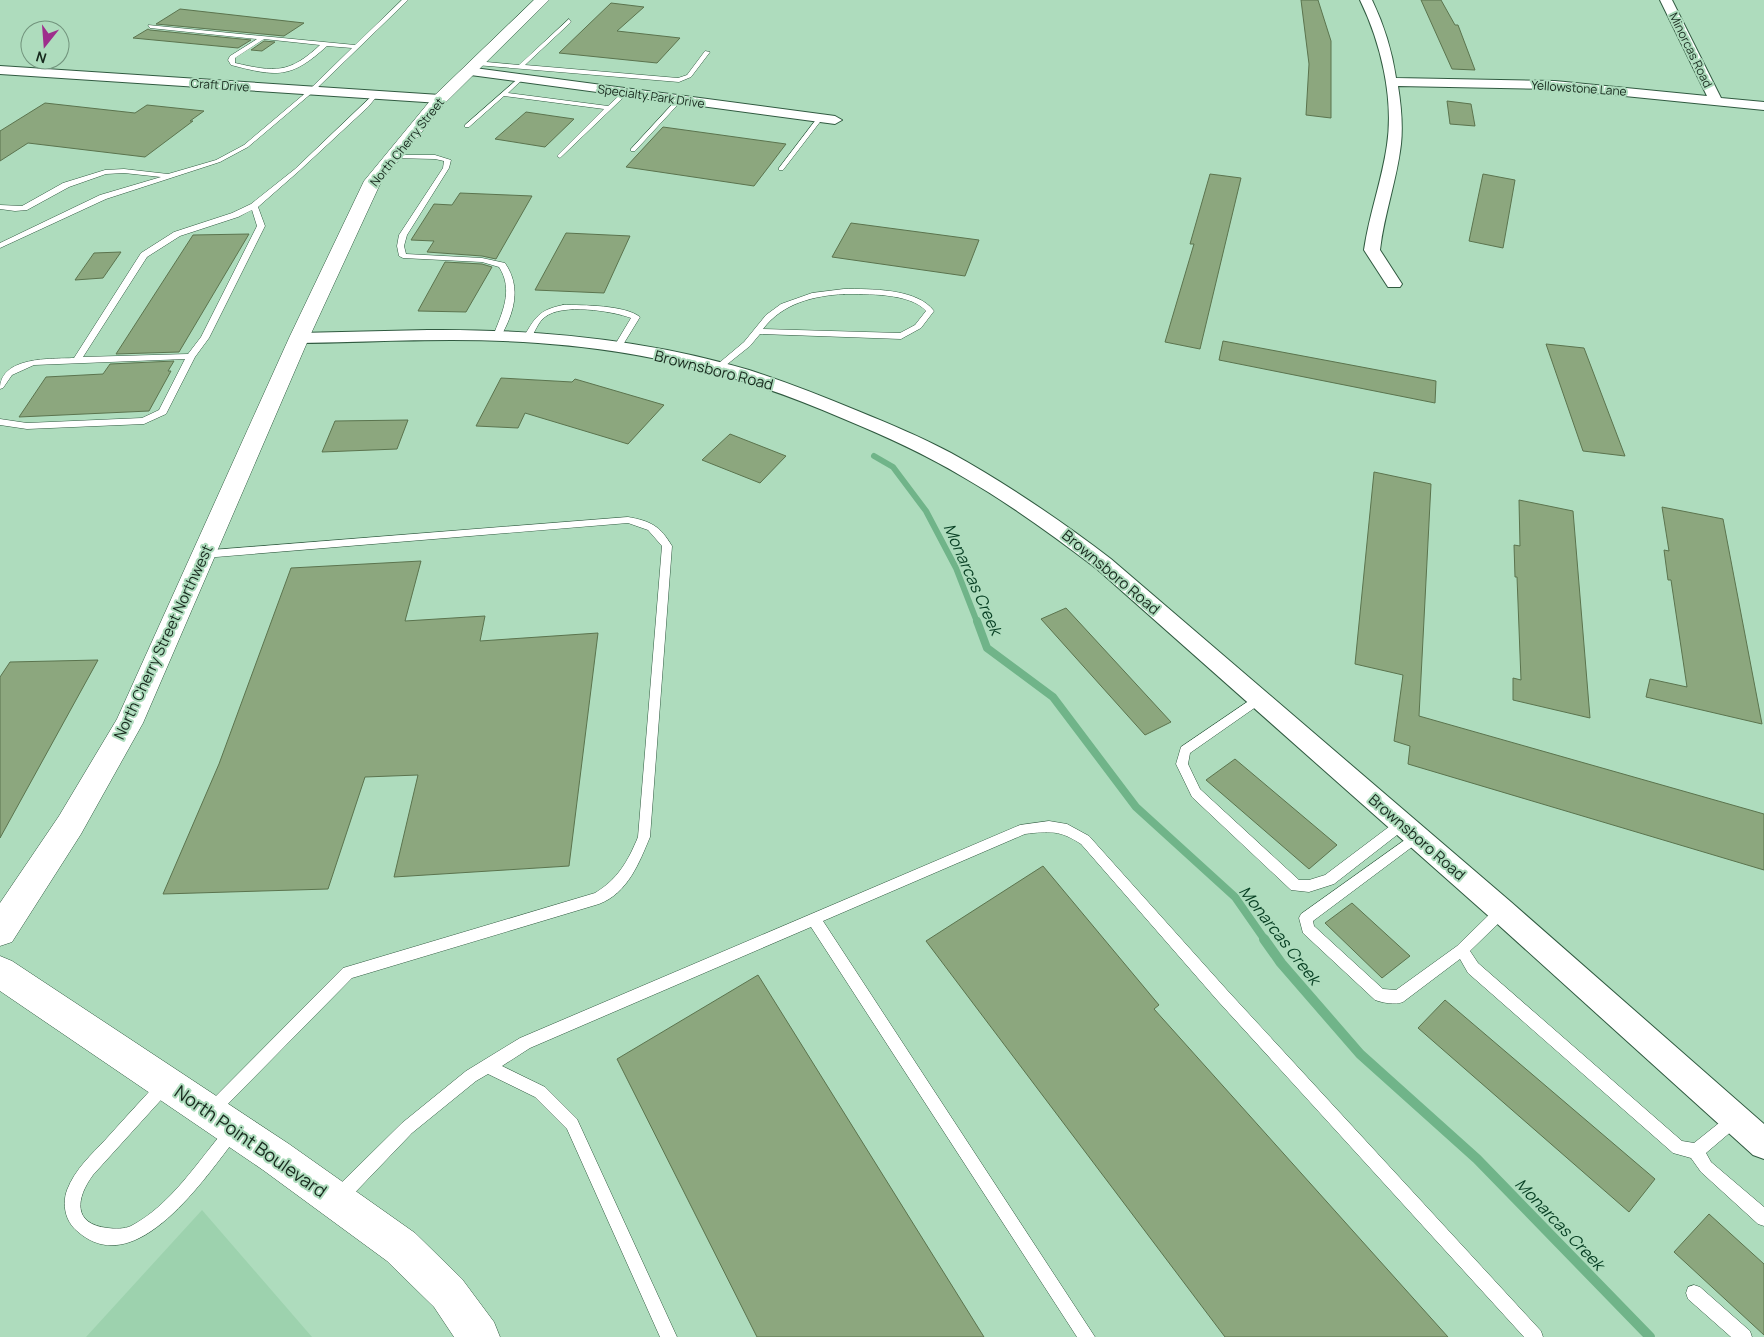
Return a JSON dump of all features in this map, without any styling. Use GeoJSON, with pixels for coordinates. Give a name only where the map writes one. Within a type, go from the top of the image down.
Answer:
{"type":"FeatureCollection","features":[{"type":"Feature","properties":{"kind":"main road","name":"North Cherry Street"},"geometry":{"type":"LineString","coordinates":[[299,338],[373,181],[440,100],[542,0]]}},
{"type":"Feature","properties":{"kind":"main road","name":"North Cherry Street Northwest"},"geometry":{"type":"LineString","coordinates":[[0,931],[70,825],[129,723],[299,338]]}},
{"type":"Feature","properties":{"kind":"main road","name":"North Point Boulevard"},"geometry":{"type":"LineString","coordinates":[[0,972],[222,1120],[401,1247],[448,1292],[480,1337]]}},
{"type":"Feature","properties":{"kind":"street"},"geometry":{"type":"LineString","coordinates":[[1366,0],[1375,20],[1392,82],[1394,144],[1372,250],[1394,284]]}},
{"type":"Feature","properties":{"kind":"street","name":"Minorcas Road"},"geometry":{"type":"LineString","coordinates":[[1666,0],[1716,101]]}},
{"type":"Feature","properties":{"kind":"street","name":"Specialty Park Drive"},"geometry":{"type":"LineString","coordinates":[[472,67],[521,72],[626,92],[835,120]]}},
{"type":"Feature","properties":{"kind":"street","name":"Craft Drive"},"geometry":{"type":"LineString","coordinates":[[0,70],[440,100]]}},
{"type":"Feature","properties":{"kind":"street","name":"Yellowstone Lane"},"geometry":{"type":"LineString","coordinates":[[1392,82],[1555,85],[1764,106]]}},
{"type":"Feature","properties":{"kind":"street","name":"Brownsboro Road"},"geometry":{"type":"LineString","coordinates":[[299,338],[449,334],[497,336],[617,348],[655,354],[773,383],[920,444],[1016,501],[1057,528],[1104,564],[1502,911],[1764,1144]]}},
{"type":"Feature","properties":{"kind":"lane"},"geometry":{"type":"LineString","coordinates":[[0,246],[103,197],[202,166],[232,154],[262,134],[311,91],[405,0]]}},
{"type":"Feature","properties":{"kind":"lane"},"geometry":{"type":"LineString","coordinates":[[467,126],[504,94],[521,72],[569,21]]}},
{"type":"Feature","properties":{"kind":"lane"},"geometry":{"type":"LineString","coordinates":[[150,26],[358,47]]}},
{"type":"Feature","properties":{"kind":"lane"},"geometry":{"type":"LineString","coordinates":[[264,37],[232,57],[230,60],[233,64],[262,69],[290,69],[300,64],[326,44]]}},
{"type":"Feature","properties":{"kind":"lane"},"geometry":{"type":"LineString","coordinates":[[521,72],[679,80],[689,76],[707,52]]}},
{"type":"Feature","properties":{"kind":"lane"},"geometry":{"type":"LineString","coordinates":[[560,156],[626,92]]}},
{"type":"Feature","properties":{"kind":"lane"},"geometry":{"type":"LineString","coordinates":[[504,94],[609,108]]}},
{"type":"Feature","properties":{"kind":"lane"},"geometry":{"type":"LineString","coordinates":[[77,360],[144,255],[177,234],[235,215],[254,206],[297,170],[366,106],[375,95]]}},
{"type":"Feature","properties":{"kind":"lane"},"geometry":{"type":"LineString","coordinates":[[633,150],[680,99]]}},
{"type":"Feature","properties":{"kind":"lane"},"geometry":{"type":"LineString","coordinates":[[781,169],[820,118]]}},
{"type":"Feature","properties":{"kind":"lane"},"geometry":{"type":"LineString","coordinates":[[394,157],[435,157],[448,160],[446,168],[403,236],[400,243],[400,251],[403,256],[482,260],[502,265],[510,276],[512,290],[497,336]]}},
{"type":"Feature","properties":{"kind":"lane"},"geometry":{"type":"LineString","coordinates":[[0,207],[24,208],[66,185],[105,172],[124,171],[169,176]]}},
{"type":"Feature","properties":{"kind":"lane"},"geometry":{"type":"LineString","coordinates":[[0,422],[27,426],[144,421],[163,412],[191,356],[205,338],[261,226],[254,206]]}},
{"type":"Feature","properties":{"kind":"lane"},"geometry":{"type":"LineString","coordinates":[[717,368],[747,344],[771,315],[787,304],[805,296],[864,290],[910,298],[924,303],[930,311],[925,321],[914,330],[901,336],[758,331]]}},
{"type":"Feature","properties":{"kind":"lane"},"geometry":{"type":"LineString","coordinates":[[527,338],[543,314],[552,308],[565,307],[626,312],[636,317],[617,348]]}},
{"type":"Feature","properties":{"kind":"lane"},"geometry":{"type":"LineString","coordinates":[[0,386],[9,373],[32,362],[191,356]]}},
{"type":"Feature","properties":{"kind":"lane"},"geometry":{"type":"LineString","coordinates":[[167,1083],[79,1182],[73,1193],[71,1206],[85,1228],[110,1238],[121,1237],[133,1234],[154,1220],[177,1197],[222,1120],[348,973],[599,898],[613,890],[624,879],[644,837],[667,546],[658,530],[642,522],[628,520],[204,554]]}},
{"type":"Feature","properties":{"kind":"lane"},"geometry":{"type":"LineString","coordinates":[[1259,699],[1184,750],[1182,764],[1196,794],[1296,886],[1309,886],[1329,880],[1409,830]]}},
{"type":"Feature","properties":{"kind":"lane"},"geometry":{"type":"LineString","coordinates":[[336,1200],[407,1128],[471,1076],[525,1043],[1024,829],[1052,826],[1069,829],[1085,840],[1222,995],[1535,1337]]}},
{"type":"Feature","properties":{"kind":"lane"},"geometry":{"type":"LineString","coordinates":[[1409,830],[1306,918],[1308,929],[1380,996],[1398,997],[1462,950],[1502,911]]}},
{"type":"Feature","properties":{"kind":"lane"},"geometry":{"type":"LineString","coordinates":[[814,919],[1087,1337]]}},
{"type":"Feature","properties":{"kind":"lane"},"geometry":{"type":"LineString","coordinates":[[1462,950],[1474,968],[1678,1148],[1696,1151],[1736,1119]]}},
{"type":"Feature","properties":{"kind":"lane"},"geometry":{"type":"LineString","coordinates":[[487,1066],[540,1092],[572,1124],[669,1337]]}},
{"type":"Feature","properties":{"kind":"lane"},"geometry":{"type":"LineString","coordinates":[[1696,1151],[1706,1167],[1764,1218]]}},
{"type":"Feature","properties":{"kind":"lane"},"geometry":{"type":"LineString","coordinates":[[1694,1293],[1744,1337]]}},
{"type":"Feature","properties":{"kind":"shaded area"},"geometry":{"type":"Polygon","coordinates":[[[202,1210],[312,1337],[86,1337],[202,1210]]]}},
{"type":"Feature","properties":{"kind":"building"},"geometry":{"type":"Polygon","coordinates":[[[1301,0],[1318,0],[1331,41],[1331,118],[1306,115],[1309,64],[1301,0]]]}},
{"type":"Feature","properties":{"kind":"building"},"geometry":{"type":"Polygon","coordinates":[[[1421,0],[1441,0],[1455,25],[1458,25],[1475,70],[1452,69],[1421,0]]]}},
{"type":"Feature","properties":{"kind":"building"},"geometry":{"type":"Polygon","coordinates":[[[611,3],[644,7],[617,31],[680,38],[657,63],[559,53],[611,3]]]}},
{"type":"Feature","properties":{"kind":"building"},"geometry":{"type":"Polygon","coordinates":[[[180,9],[304,23],[284,36],[156,24],[180,9]]]}},
{"type":"Feature","properties":{"kind":"building"},"geometry":{"type":"Polygon","coordinates":[[[148,29],[251,40],[238,48],[133,38],[148,29]]]}},
{"type":"Feature","properties":{"kind":"building"},"geometry":{"type":"Polygon","coordinates":[[[264,41],[275,42],[262,51],[251,50],[264,41]]]}},
{"type":"Feature","properties":{"kind":"building"},"geometry":{"type":"Polygon","coordinates":[[[1447,101],[1471,104],[1475,126],[1450,124],[1447,101]]]}},
{"type":"Feature","properties":{"kind":"building"},"geometry":{"type":"Polygon","coordinates":[[[45,103],[135,113],[147,105],[204,111],[145,157],[28,143],[0,161],[0,131],[45,103]]]}},
{"type":"Feature","properties":{"kind":"building"},"geometry":{"type":"Polygon","coordinates":[[[526,112],[574,119],[545,147],[495,139],[526,112]]]}},
{"type":"Feature","properties":{"kind":"building"},"geometry":{"type":"Polygon","coordinates":[[[663,127],[786,144],[754,186],[626,167],[663,127]]]}},
{"type":"Feature","properties":{"kind":"building"},"geometry":{"type":"Polygon","coordinates":[[[1210,174],[1241,178],[1200,349],[1165,342],[1194,244],[1190,244],[1210,174]]]}},
{"type":"Feature","properties":{"kind":"building"},"geometry":{"type":"Polygon","coordinates":[[[1483,174],[1515,180],[1503,248],[1469,241],[1483,174]]]}},
{"type":"Feature","properties":{"kind":"building"},"geometry":{"type":"Polygon","coordinates":[[[460,193],[532,196],[496,259],[482,256],[427,252],[434,241],[411,240],[434,204],[452,205],[460,193]]]}},
{"type":"Feature","properties":{"kind":"building"},"geometry":{"type":"Polygon","coordinates":[[[851,223],[979,240],[965,276],[832,257],[851,223]]]}},
{"type":"Feature","properties":{"kind":"building"},"geometry":{"type":"Polygon","coordinates":[[[566,233],[630,236],[604,293],[535,290],[566,233]]]}},
{"type":"Feature","properties":{"kind":"building"},"geometry":{"type":"Polygon","coordinates":[[[249,234],[179,352],[116,354],[193,235],[249,234]]]}},
{"type":"Feature","properties":{"kind":"building"},"geometry":{"type":"Polygon","coordinates":[[[121,252],[103,278],[75,280],[94,253],[121,252]]]}},
{"type":"Feature","properties":{"kind":"building"},"geometry":{"type":"Polygon","coordinates":[[[445,262],[482,264],[492,267],[466,312],[418,311],[445,262]]]}},
{"type":"Feature","properties":{"kind":"building"},"geometry":{"type":"Polygon","coordinates":[[[1223,341],[1436,381],[1435,403],[1219,360],[1223,341]]]}},
{"type":"Feature","properties":{"kind":"building"},"geometry":{"type":"Polygon","coordinates":[[[1546,344],[1584,348],[1625,456],[1583,451],[1546,344]]]}},
{"type":"Feature","properties":{"kind":"building"},"geometry":{"type":"Polygon","coordinates":[[[174,361],[168,371],[171,371],[149,411],[19,417],[46,377],[103,374],[110,364],[174,361]]]}},
{"type":"Feature","properties":{"kind":"building"},"geometry":{"type":"Polygon","coordinates":[[[501,378],[572,382],[575,379],[664,405],[628,444],[525,413],[518,428],[476,426],[501,378]]]}},
{"type":"Feature","properties":{"kind":"building"},"geometry":{"type":"Polygon","coordinates":[[[408,420],[397,449],[322,452],[335,421],[408,420]]]}},
{"type":"Feature","properties":{"kind":"building"},"geometry":{"type":"Polygon","coordinates":[[[730,434],[786,456],[760,483],[702,460],[730,434]]]}},
{"type":"Feature","properties":{"kind":"building"},"geometry":{"type":"Polygon","coordinates":[[[1374,472],[1431,484],[1419,716],[1764,814],[1764,870],[1408,764],[1410,746],[1394,741],[1403,675],[1355,664],[1374,472]]]}},
{"type":"Feature","properties":{"kind":"building"},"geometry":{"type":"Polygon","coordinates":[[[1519,500],[1573,511],[1590,718],[1513,700],[1513,678],[1521,680],[1514,545],[1520,546],[1519,500]]]}},
{"type":"Feature","properties":{"kind":"building"},"geometry":{"type":"Polygon","coordinates":[[[1662,507],[1723,519],[1762,724],[1646,697],[1650,679],[1687,687],[1671,580],[1668,580],[1664,550],[1669,551],[1662,507]]]}},
{"type":"Feature","properties":{"kind":"building"},"geometry":{"type":"Polygon","coordinates":[[[421,561],[405,621],[485,616],[480,641],[598,633],[569,866],[394,877],[418,775],[365,777],[328,889],[163,894],[219,764],[291,568],[421,561]]]}},
{"type":"Feature","properties":{"kind":"building"},"geometry":{"type":"Polygon","coordinates":[[[1066,608],[1171,722],[1145,735],[1041,619],[1066,608]]]}},
{"type":"Feature","properties":{"kind":"building"},"geometry":{"type":"Polygon","coordinates":[[[98,660],[0,838],[0,677],[10,662],[98,660]]]}},
{"type":"Feature","properties":{"kind":"building"},"geometry":{"type":"Polygon","coordinates":[[[1235,759],[1337,845],[1309,869],[1206,780],[1235,759]]]}},
{"type":"Feature","properties":{"kind":"building"},"geometry":{"type":"Polygon","coordinates":[[[1043,866],[1159,1005],[1154,1009],[1448,1337],[1225,1337],[926,941],[1043,866]]]}},
{"type":"Feature","properties":{"kind":"building"},"geometry":{"type":"Polygon","coordinates":[[[1352,903],[1410,956],[1382,978],[1325,923],[1352,903]]]}},
{"type":"Feature","properties":{"kind":"building"},"geometry":{"type":"Polygon","coordinates":[[[758,975],[984,1337],[757,1337],[617,1059],[758,975]]]}},
{"type":"Feature","properties":{"kind":"building"},"geometry":{"type":"Polygon","coordinates":[[[1445,1000],[1655,1179],[1629,1212],[1418,1028],[1445,1000]]]}},
{"type":"Feature","properties":{"kind":"building"},"geometry":{"type":"Polygon","coordinates":[[[1709,1214],[1764,1264],[1764,1335],[1674,1252],[1709,1214]]]}},
{"type":"Feature","properties":{"kind":"waterway","name":"Monarcas Creek"},"geometry":{"type":"LineString","coordinates":[[874,456],[893,467],[926,511],[956,568],[977,622]]}},
{"type":"Feature","properties":{"kind":"waterway","name":"Monarcas Creek"},"geometry":{"type":"LineString","coordinates":[[977,621],[987,648],[1053,697],[1136,807],[1235,897],[1265,940]]}},
{"type":"Feature","properties":{"kind":"waterway","name":"Monarcas Creek"},"geometry":{"type":"LineString","coordinates":[[1264,939],[1281,963],[1360,1054],[1477,1159],[1650,1337]]}}]}
